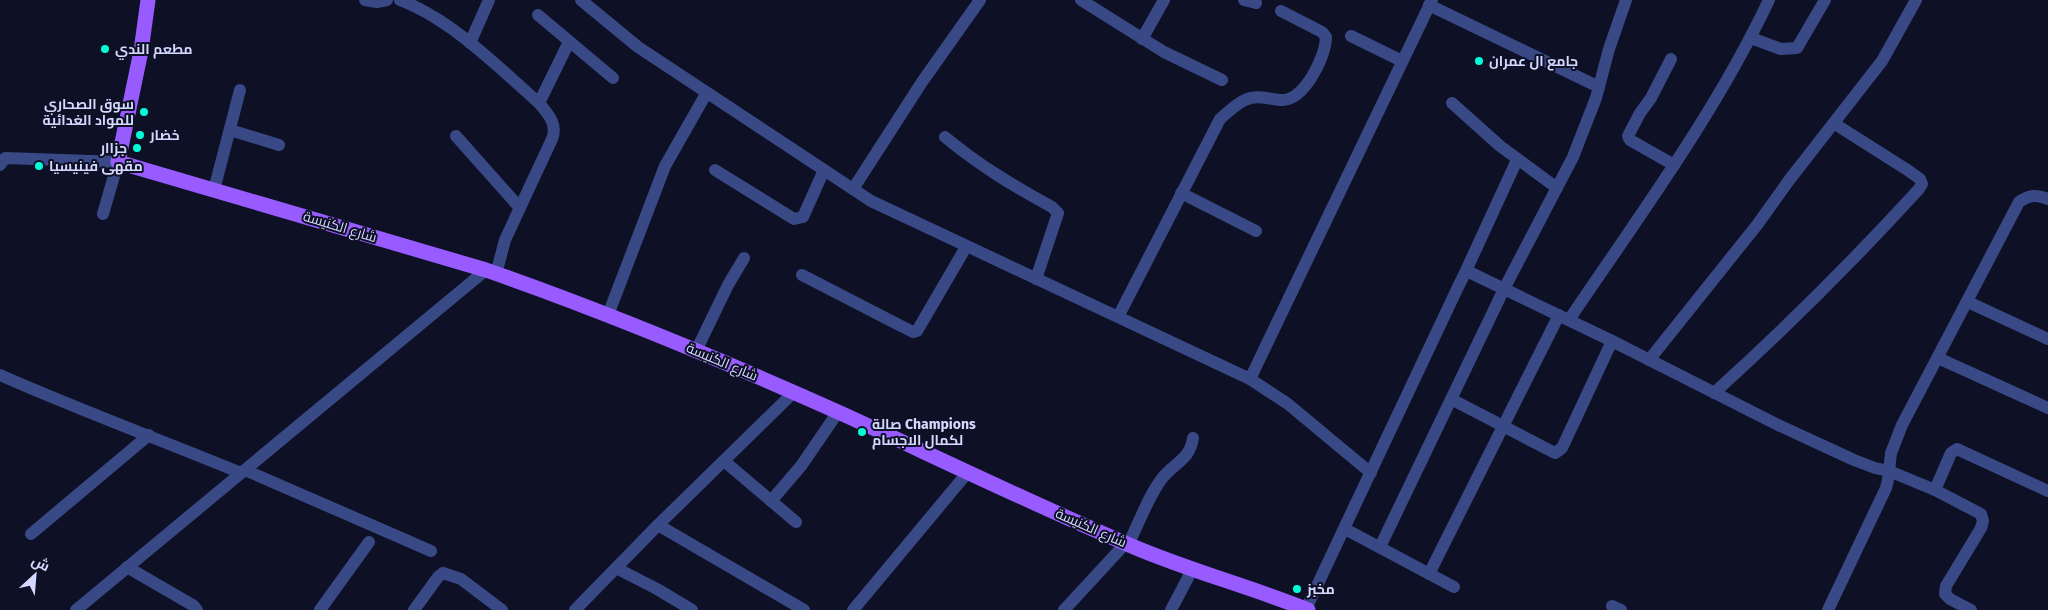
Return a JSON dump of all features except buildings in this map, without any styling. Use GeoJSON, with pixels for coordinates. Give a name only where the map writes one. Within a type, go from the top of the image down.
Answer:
{"type":"FeatureCollection","features":[{"type":"Feature","properties":{"kind":"main road"},"geometry":{"type":"LineString","coordinates":[[118,162],[141,51],[148,0]]}},
{"type":"Feature","properties":{"kind":"main road","name":"شارع الكنيسة"},"geometry":{"type":"LineString","coordinates":[[118,162],[491,272],[608,315],[838,412],[1127,544],[1192,570],[1307,610]]}},
{"type":"Feature","properties":{"kind":"street"},"geometry":{"type":"LineString","coordinates":[[365,0],[377,2],[387,0]]}},
{"type":"Feature","properties":{"kind":"street"},"geometry":{"type":"LineString","coordinates":[[76,610],[243,472],[491,272],[554,131],[550,118],[539,103],[424,5],[400,0]]}},
{"type":"Feature","properties":{"kind":"street"},"geometry":{"type":"LineString","coordinates":[[470,43],[489,0]]}},
{"type":"Feature","properties":{"kind":"street"},"geometry":{"type":"LineString","coordinates":[[581,0],[638,47],[706,94],[871,201],[1250,379],[1288,404],[1371,473]]}},
{"type":"Feature","properties":{"kind":"street"},"geometry":{"type":"LineString","coordinates":[[853,189],[922,82],[980,0]]}},
{"type":"Feature","properties":{"kind":"street"},"geometry":{"type":"LineString","coordinates":[[1081,0],[1171,56],[1222,80]]}},
{"type":"Feature","properties":{"kind":"street"},"geometry":{"type":"LineString","coordinates":[[1142,39],[1164,0]]}},
{"type":"Feature","properties":{"kind":"street"},"geometry":{"type":"LineString","coordinates":[[1380,548],[1504,289],[1573,157],[1599,87],[1609,49],[1626,0]]}},
{"type":"Feature","properties":{"kind":"street"},"geometry":{"type":"LineString","coordinates":[[1429,574],[1502,427],[1564,317],[1674,165],[1706,116],[1751,38],[1769,0]]}},
{"type":"Feature","properties":{"kind":"street"},"geometry":{"type":"LineString","coordinates":[[1751,38],[1781,49],[1797,48],[1825,0]]}},
{"type":"Feature","properties":{"kind":"street"},"geometry":{"type":"LineString","coordinates":[[1650,360],[1757,226],[1790,179],[1835,124],[1882,61],[1916,0]]}},
{"type":"Feature","properties":{"kind":"street"},"geometry":{"type":"LineString","coordinates":[[1250,379],[1430,3],[1599,87]]}},
{"type":"Feature","properties":{"kind":"street"},"geometry":{"type":"LineString","coordinates":[[1118,318],[1220,119],[1245,100],[1256,96],[1284,100],[1295,96],[1311,80],[1324,52],[1326,37],[1322,32],[1281,11]]}},
{"type":"Feature","properties":{"kind":"street"},"geometry":{"type":"LineString","coordinates":[[538,15],[613,78]]}},
{"type":"Feature","properties":{"kind":"street"},"geometry":{"type":"LineString","coordinates":[[1351,36],[1402,62]]}},
{"type":"Feature","properties":{"kind":"street"},"geometry":{"type":"LineString","coordinates":[[539,103],[570,42]]}},
{"type":"Feature","properties":{"kind":"street"},"geometry":{"type":"LineString","coordinates":[[1671,59],[1651,98],[1640,113],[1628,136],[1630,140],[1674,165]]}},
{"type":"Feature","properties":{"kind":"street"},"geometry":{"type":"LineString","coordinates":[[214,190],[240,90]]}},
{"type":"Feature","properties":{"kind":"street"},"geometry":{"type":"LineString","coordinates":[[608,315],[665,166],[706,94]]}},
{"type":"Feature","properties":{"kind":"street"},"geometry":{"type":"LineString","coordinates":[[1452,102],[1517,160],[1557,188]]}},
{"type":"Feature","properties":{"kind":"street"},"geometry":{"type":"LineString","coordinates":[[1714,393],[1774,339],[1858,256],[1920,189],[1922,184],[1920,179],[1909,170],[1835,124]]}},
{"type":"Feature","properties":{"kind":"street"},"geometry":{"type":"LineString","coordinates":[[230,130],[279,145]]}},
{"type":"Feature","properties":{"kind":"street"},"geometry":{"type":"LineString","coordinates":[[456,136],[520,208]]}},
{"type":"Feature","properties":{"kind":"street"},"geometry":{"type":"LineString","coordinates":[[944,137],[995,175],[1052,207],[1058,213],[1036,279]]}},
{"type":"Feature","properties":{"kind":"street"},"geometry":{"type":"LineString","coordinates":[[2,160],[118,162],[102,214]]}},
{"type":"Feature","properties":{"kind":"street"},"geometry":{"type":"LineString","coordinates":[[1307,610],[1517,160]]}},
{"type":"Feature","properties":{"kind":"street"},"geometry":{"type":"LineString","coordinates":[[715,170],[794,219],[799,219],[805,213],[824,170]]}},
{"type":"Feature","properties":{"kind":"street"},"geometry":{"type":"LineString","coordinates":[[1181,193],[1256,231]]}},
{"type":"Feature","properties":{"kind":"street"},"geometry":{"type":"LineString","coordinates":[[1828,610],[1886,488],[1890,471],[1891,453],[1902,425],[2019,202],[2027,197],[2036,196],[2048,199]]}},
{"type":"Feature","properties":{"kind":"street"},"geometry":{"type":"LineString","coordinates":[[802,275],[907,329],[918,332],[966,247]]}},
{"type":"Feature","properties":{"kind":"street"},"geometry":{"type":"LineString","coordinates":[[696,351],[728,285],[744,258]]}},
{"type":"Feature","properties":{"kind":"street"},"geometry":{"type":"LineString","coordinates":[[1464,275],[1469,272],[1564,317],[1778,425],[1854,460],[1875,468],[1890,471],[1935,490],[1981,514],[1983,521],[1981,528],[1946,586],[1945,594],[1950,599],[1972,610]]}},
{"type":"Feature","properties":{"kind":"street"},"geometry":{"type":"LineString","coordinates":[[1968,302],[2048,339]]}},
{"type":"Feature","properties":{"kind":"street"},"geometry":{"type":"LineString","coordinates":[[1451,399],[1551,452],[1559,452],[1612,341]]}},
{"type":"Feature","properties":{"kind":"street"},"geometry":{"type":"LineString","coordinates":[[1938,358],[2048,408]]}},
{"type":"Feature","properties":{"kind":"street"},"geometry":{"type":"LineString","coordinates":[[0,376],[50,398],[243,472],[431,551]]}},
{"type":"Feature","properties":{"kind":"street"},"geometry":{"type":"LineString","coordinates":[[575,610],[658,525],[793,393]]}},
{"type":"Feature","properties":{"kind":"street"},"geometry":{"type":"LineString","coordinates":[[771,501],[801,466],[838,412]]}},
{"type":"Feature","properties":{"kind":"street"},"geometry":{"type":"LineString","coordinates":[[31,534],[149,435]]}},
{"type":"Feature","properties":{"kind":"street"},"geometry":{"type":"LineString","coordinates":[[1067,609],[1127,544],[1157,485],[1165,474],[1182,460],[1188,452],[1193,438]]}},
{"type":"Feature","properties":{"kind":"street"},"geometry":{"type":"LineString","coordinates":[[1935,490],[1951,453],[1957,449],[2048,491]]}},
{"type":"Feature","properties":{"kind":"street"},"geometry":{"type":"LineString","coordinates":[[724,461],[796,522]]}},
{"type":"Feature","properties":{"kind":"street"},"geometry":{"type":"LineString","coordinates":[[853,610],[968,472]]}},
{"type":"Feature","properties":{"kind":"street"},"geometry":{"type":"LineString","coordinates":[[658,525],[804,610]]}},
{"type":"Feature","properties":{"kind":"street"},"geometry":{"type":"LineString","coordinates":[[1345,529],[1454,587]]}},
{"type":"Feature","properties":{"kind":"street"},"geometry":{"type":"LineString","coordinates":[[320,610],[369,542]]}},
{"type":"Feature","properties":{"kind":"street"},"geometry":{"type":"LineString","coordinates":[[127,567],[197,609]]}},
{"type":"Feature","properties":{"kind":"street"},"geometry":{"type":"LineString","coordinates":[[616,568],[692,610]]}},
{"type":"Feature","properties":{"kind":"street"},"geometry":{"type":"LineString","coordinates":[[1171,610],[1192,570]]}},
{"type":"Feature","properties":{"kind":"street"},"geometry":{"type":"LineString","coordinates":[[414,610],[443,573],[460,579],[502,610]]}},
{"type":"Feature","properties":{"kind":"place","name":"مطعم الندي"},"geometry":{"type":"Point","coordinates":[105,49]}},
{"type":"Feature","properties":{"kind":"place","name":"جامع ال عمران"},"geometry":{"type":"Point","coordinates":[1479,61]}},
{"type":"Feature","properties":{"kind":"place","name":"سوق الصحاري للمواد الغدائية"},"geometry":{"type":"Point","coordinates":[144,112]}},
{"type":"Feature","properties":{"kind":"place","name":"خضار"},"geometry":{"type":"Point","coordinates":[140,135]}},
{"type":"Feature","properties":{"kind":"place","name":"جزاار"},"geometry":{"type":"Point","coordinates":[137,148]}},
{"type":"Feature","properties":{"kind":"place","name":"مقهى فينيسيا"},"geometry":{"type":"Point","coordinates":[39,166]}},
{"type":"Feature","properties":{"kind":"place","name":"صالة Champions لكمال الاجسام"},"geometry":{"type":"Point","coordinates":[862,432]}},
{"type":"Feature","properties":{"kind":"place","name":"مخبز"},"geometry":{"type":"Point","coordinates":[1297,589]}}]}
